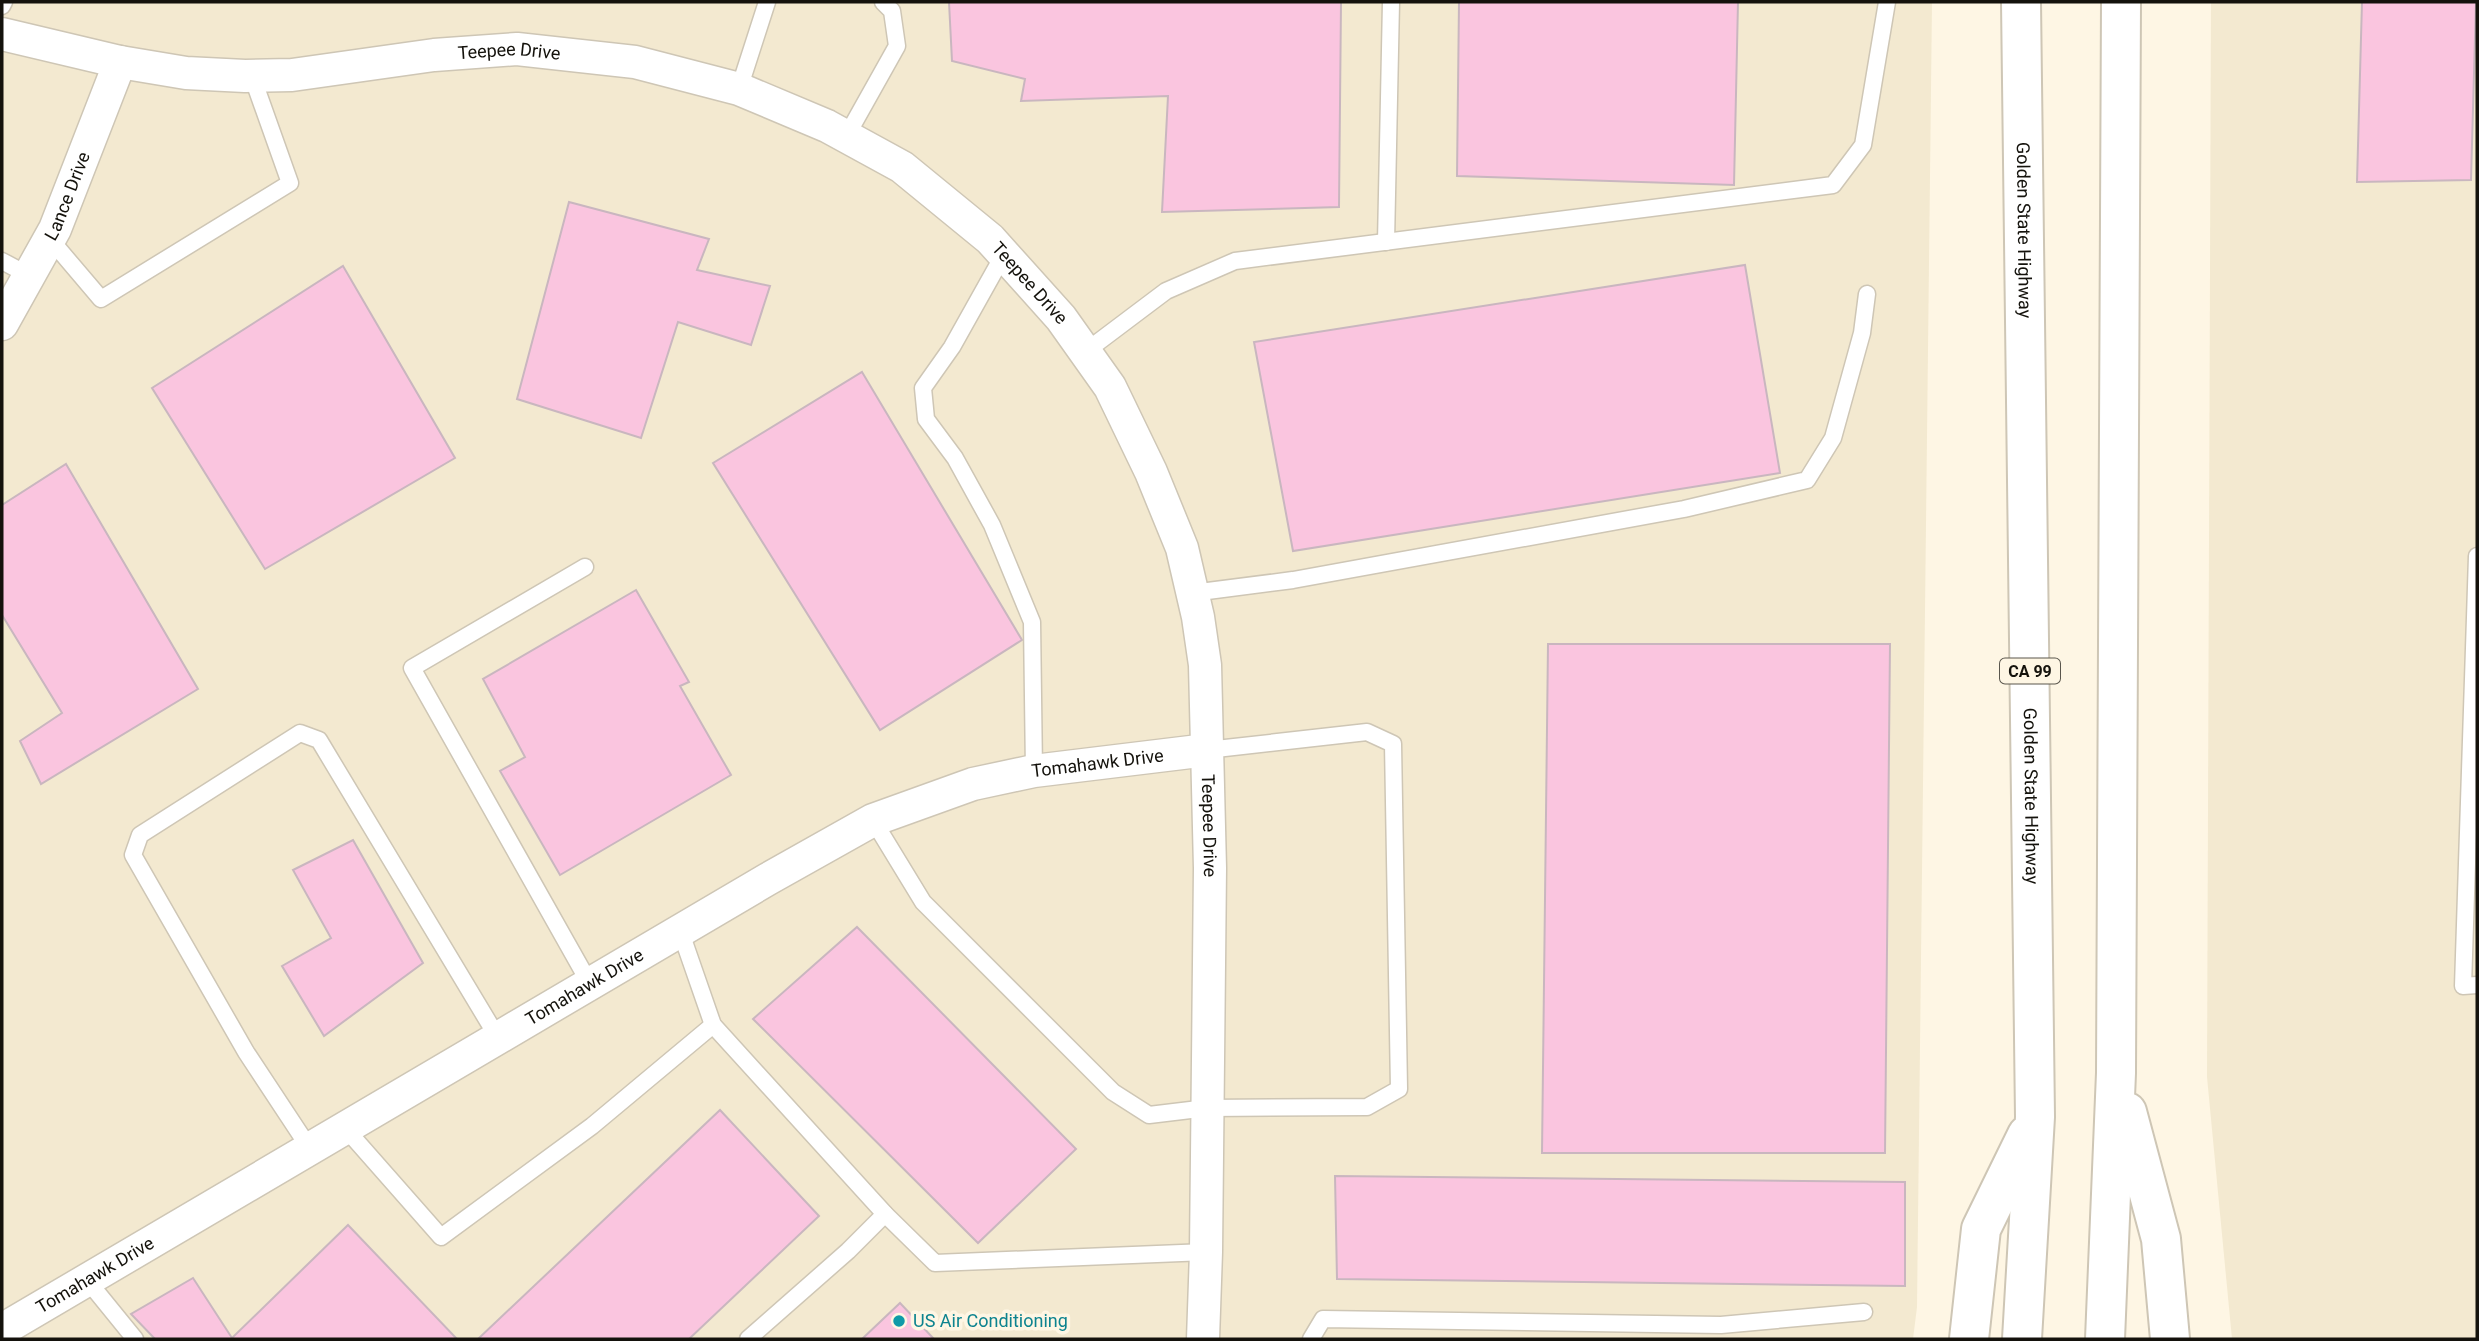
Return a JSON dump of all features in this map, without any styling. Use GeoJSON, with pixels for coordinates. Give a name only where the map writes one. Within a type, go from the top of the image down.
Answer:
{"type":"FeatureCollection","features":[{"type":"Feature","properties":{"kind":"highway","name":"Golden State Highway"},"geometry":{"type":"LineString","coordinates":[[2021,2],[2035,1117],[2022,1339]]}},
{"type":"Feature","properties":{"kind":"highway"},"geometry":{"type":"LineString","coordinates":[[2105,1339],[2116,1073],[2121,2]]}},
{"type":"Feature","properties":{"kind":"highway"},"geometry":{"type":"LineString","coordinates":[[2116,1073],[2161,1240],[2171,1339]]}},
{"type":"Feature","properties":{"kind":"highway"},"geometry":{"type":"LineString","coordinates":[[1969,1339],[1981,1229],[2035,1117]]}},
{"type":"Feature","properties":{"kind":"street","name":"Teepee Drive"},"geometry":{"type":"LineString","coordinates":[[2,34],[120,62],[186,73],[252,76],[292,75],[434,55],[517,50],[635,62],[739,89],[827,125],[902,167],[990,239],[1004,254],[1061,318],[1110,387],[1151,472],[1182,548],[1192,593],[1205,665],[1210,868],[1203,1339]]}},
{"type":"Feature","properties":{"kind":"street","name":"Lance Drive"},"geometry":{"type":"LineString","coordinates":[[2,324],[50,239],[120,62]]}},
{"type":"Feature","properties":{"kind":"street","name":"Tomahawk Drive"},"geometry":{"type":"LineString","coordinates":[[2,1330],[680,930],[873,820],[973,784],[1034,771],[1207,750]]}},
{"type":"Feature","properties":{"kind":"lane"},"geometry":{"type":"LineString","coordinates":[[739,89],[767,2]]}},
{"type":"Feature","properties":{"kind":"lane"},"geometry":{"type":"LineString","coordinates":[[846,136],[897,46],[892,11],[883,2]]}},
{"type":"Feature","properties":{"kind":"lane"},"geometry":{"type":"LineString","coordinates":[[1386,242],[1391,2]]}},
{"type":"Feature","properties":{"kind":"lane"},"geometry":{"type":"LineString","coordinates":[[1085,352],[1166,290],[1235,261],[1833,185],[1863,145],[1887,2]]}},
{"type":"Feature","properties":{"kind":"lane"},"geometry":{"type":"LineString","coordinates":[[50,239],[102,299],[290,183],[252,76]]}},
{"type":"Feature","properties":{"kind":"lane"},"geometry":{"type":"LineString","coordinates":[[1004,254],[952,347],[923,388],[926,419],[955,458],[992,525],[1032,622],[1034,771]]}},
{"type":"Feature","properties":{"kind":"lane"},"geometry":{"type":"LineString","coordinates":[[2,261],[30,276]]}},
{"type":"Feature","properties":{"kind":"lane"},"geometry":{"type":"LineString","coordinates":[[1192,593],[1293,580],[1684,509],[1807,480],[1833,438],[1862,333],[1867,294]]}},
{"type":"Feature","properties":{"kind":"lane"},"geometry":{"type":"LineString","coordinates":[[2477,556],[2463,986],[2477,985]]}},
{"type":"Feature","properties":{"kind":"lane"},"geometry":{"type":"LineString","coordinates":[[585,567],[412,668],[590,984]]}},
{"type":"Feature","properties":{"kind":"lane"},"geometry":{"type":"LineString","coordinates":[[873,820],[923,902],[1112,1092],[1149,1115],[1206,1108],[1367,1107],[1399,1089],[1393,744],[1367,732],[1207,750]]}},
{"type":"Feature","properties":{"kind":"lane"},"geometry":{"type":"LineString","coordinates":[[310,1149],[246,1052],[133,855],[140,835],[300,733],[319,740],[498,1038]]}},
{"type":"Feature","properties":{"kind":"lane"},"geometry":{"type":"LineString","coordinates":[[680,930],[713,1025],[885,1214],[935,1263],[1206,1252]]}},
{"type":"Feature","properties":{"kind":"lane"},"geometry":{"type":"LineString","coordinates":[[345,1128],[441,1237],[592,1126],[713,1025]]}},
{"type":"Feature","properties":{"kind":"lane"},"geometry":{"type":"LineString","coordinates":[[748,1339],[848,1251],[885,1214]]}},
{"type":"Feature","properties":{"kind":"lane"},"geometry":{"type":"LineString","coordinates":[[86,1280],[135,1339]]}},
{"type":"Feature","properties":{"kind":"lane"},"geometry":{"type":"LineString","coordinates":[[1311,1339],[1323,1319],[1721,1325],[1864,1312]]}},
{"type":"Feature","properties":{"kind":"shaded area"},"geometry":{"type":"Polygon","coordinates":[[[2,2],[1932,2],[1917,1307],[1913,1339],[2,1339],[2,2]]]}},
{"type":"Feature","properties":{"kind":"shaded area"},"geometry":{"type":"Polygon","coordinates":[[[2211,2],[2477,2],[2477,1339],[2232,1339],[2207,1077],[2211,2]]]}},
{"type":"Feature","properties":{"kind":"building"},"geometry":{"type":"Polygon","coordinates":[[[949,2],[1341,2],[1339,207],[1162,212],[1168,96],[1021,101],[1025,79],[952,61],[949,2]]]}},
{"type":"Feature","properties":{"kind":"building"},"geometry":{"type":"Polygon","coordinates":[[[1459,2],[1738,2],[1734,185],[1457,176],[1459,2]]]}},
{"type":"Feature","properties":{"kind":"building"},"geometry":{"type":"Polygon","coordinates":[[[2362,2],[2476,2],[2471,180],[2357,182],[2362,2]]]}},
{"type":"Feature","properties":{"kind":"building"},"geometry":{"type":"Polygon","coordinates":[[[569,202],[709,239],[697,270],[770,286],[751,345],[678,322],[641,438],[517,399],[569,202]]]}},
{"type":"Feature","properties":{"kind":"building"},"geometry":{"type":"Polygon","coordinates":[[[1745,265],[1780,473],[1293,551],[1254,342],[1745,265]]]}},
{"type":"Feature","properties":{"kind":"building"},"geometry":{"type":"Polygon","coordinates":[[[343,266],[455,458],[265,569],[152,388],[343,266]]]}},
{"type":"Feature","properties":{"kind":"building"},"geometry":{"type":"Polygon","coordinates":[[[862,372],[1022,640],[880,730],[713,463],[862,372]]]}},
{"type":"Feature","properties":{"kind":"building"},"geometry":{"type":"Polygon","coordinates":[[[66,464],[198,689],[41,784],[20,741],[62,713],[2,615],[2,505],[66,464]]]}},
{"type":"Feature","properties":{"kind":"building"},"geometry":{"type":"Polygon","coordinates":[[[636,590],[689,682],[680,686],[731,775],[560,875],[500,771],[525,757],[483,679],[636,590]]]}},
{"type":"Feature","properties":{"kind":"building"},"geometry":{"type":"Polygon","coordinates":[[[1548,644],[1890,644],[1885,1153],[1542,1153],[1548,644]]]}},
{"type":"Feature","properties":{"kind":"building"},"geometry":{"type":"Polygon","coordinates":[[[353,840],[423,963],[324,1036],[282,966],[331,938],[293,870],[353,840]]]}},
{"type":"Feature","properties":{"kind":"building"},"geometry":{"type":"Polygon","coordinates":[[[857,927],[1076,1149],[978,1243],[753,1019],[857,927]]]}},
{"type":"Feature","properties":{"kind":"building"},"geometry":{"type":"Polygon","coordinates":[[[720,1110],[819,1216],[689,1339],[478,1339],[720,1110]]]}},
{"type":"Feature","properties":{"kind":"building"},"geometry":{"type":"Polygon","coordinates":[[[1335,1176],[1905,1182],[1905,1286],[1337,1279],[1335,1176]]]}},
{"type":"Feature","properties":{"kind":"building"},"geometry":{"type":"Polygon","coordinates":[[[348,1225],[457,1339],[155,1339],[131,1314],[193,1278],[232,1338],[348,1225]]]}},
{"type":"Feature","properties":{"kind":"building","name":"US Air Conditioning"},"geometry":{"type":"Polygon","coordinates":[[[900,1303],[934,1339],[862,1339],[900,1303]]]}},
{"type":"Feature","properties":{"kind":"place","name":"US Air Conditioning"},"geometry":{"type":"Point","coordinates":[899,1321]}}]}
